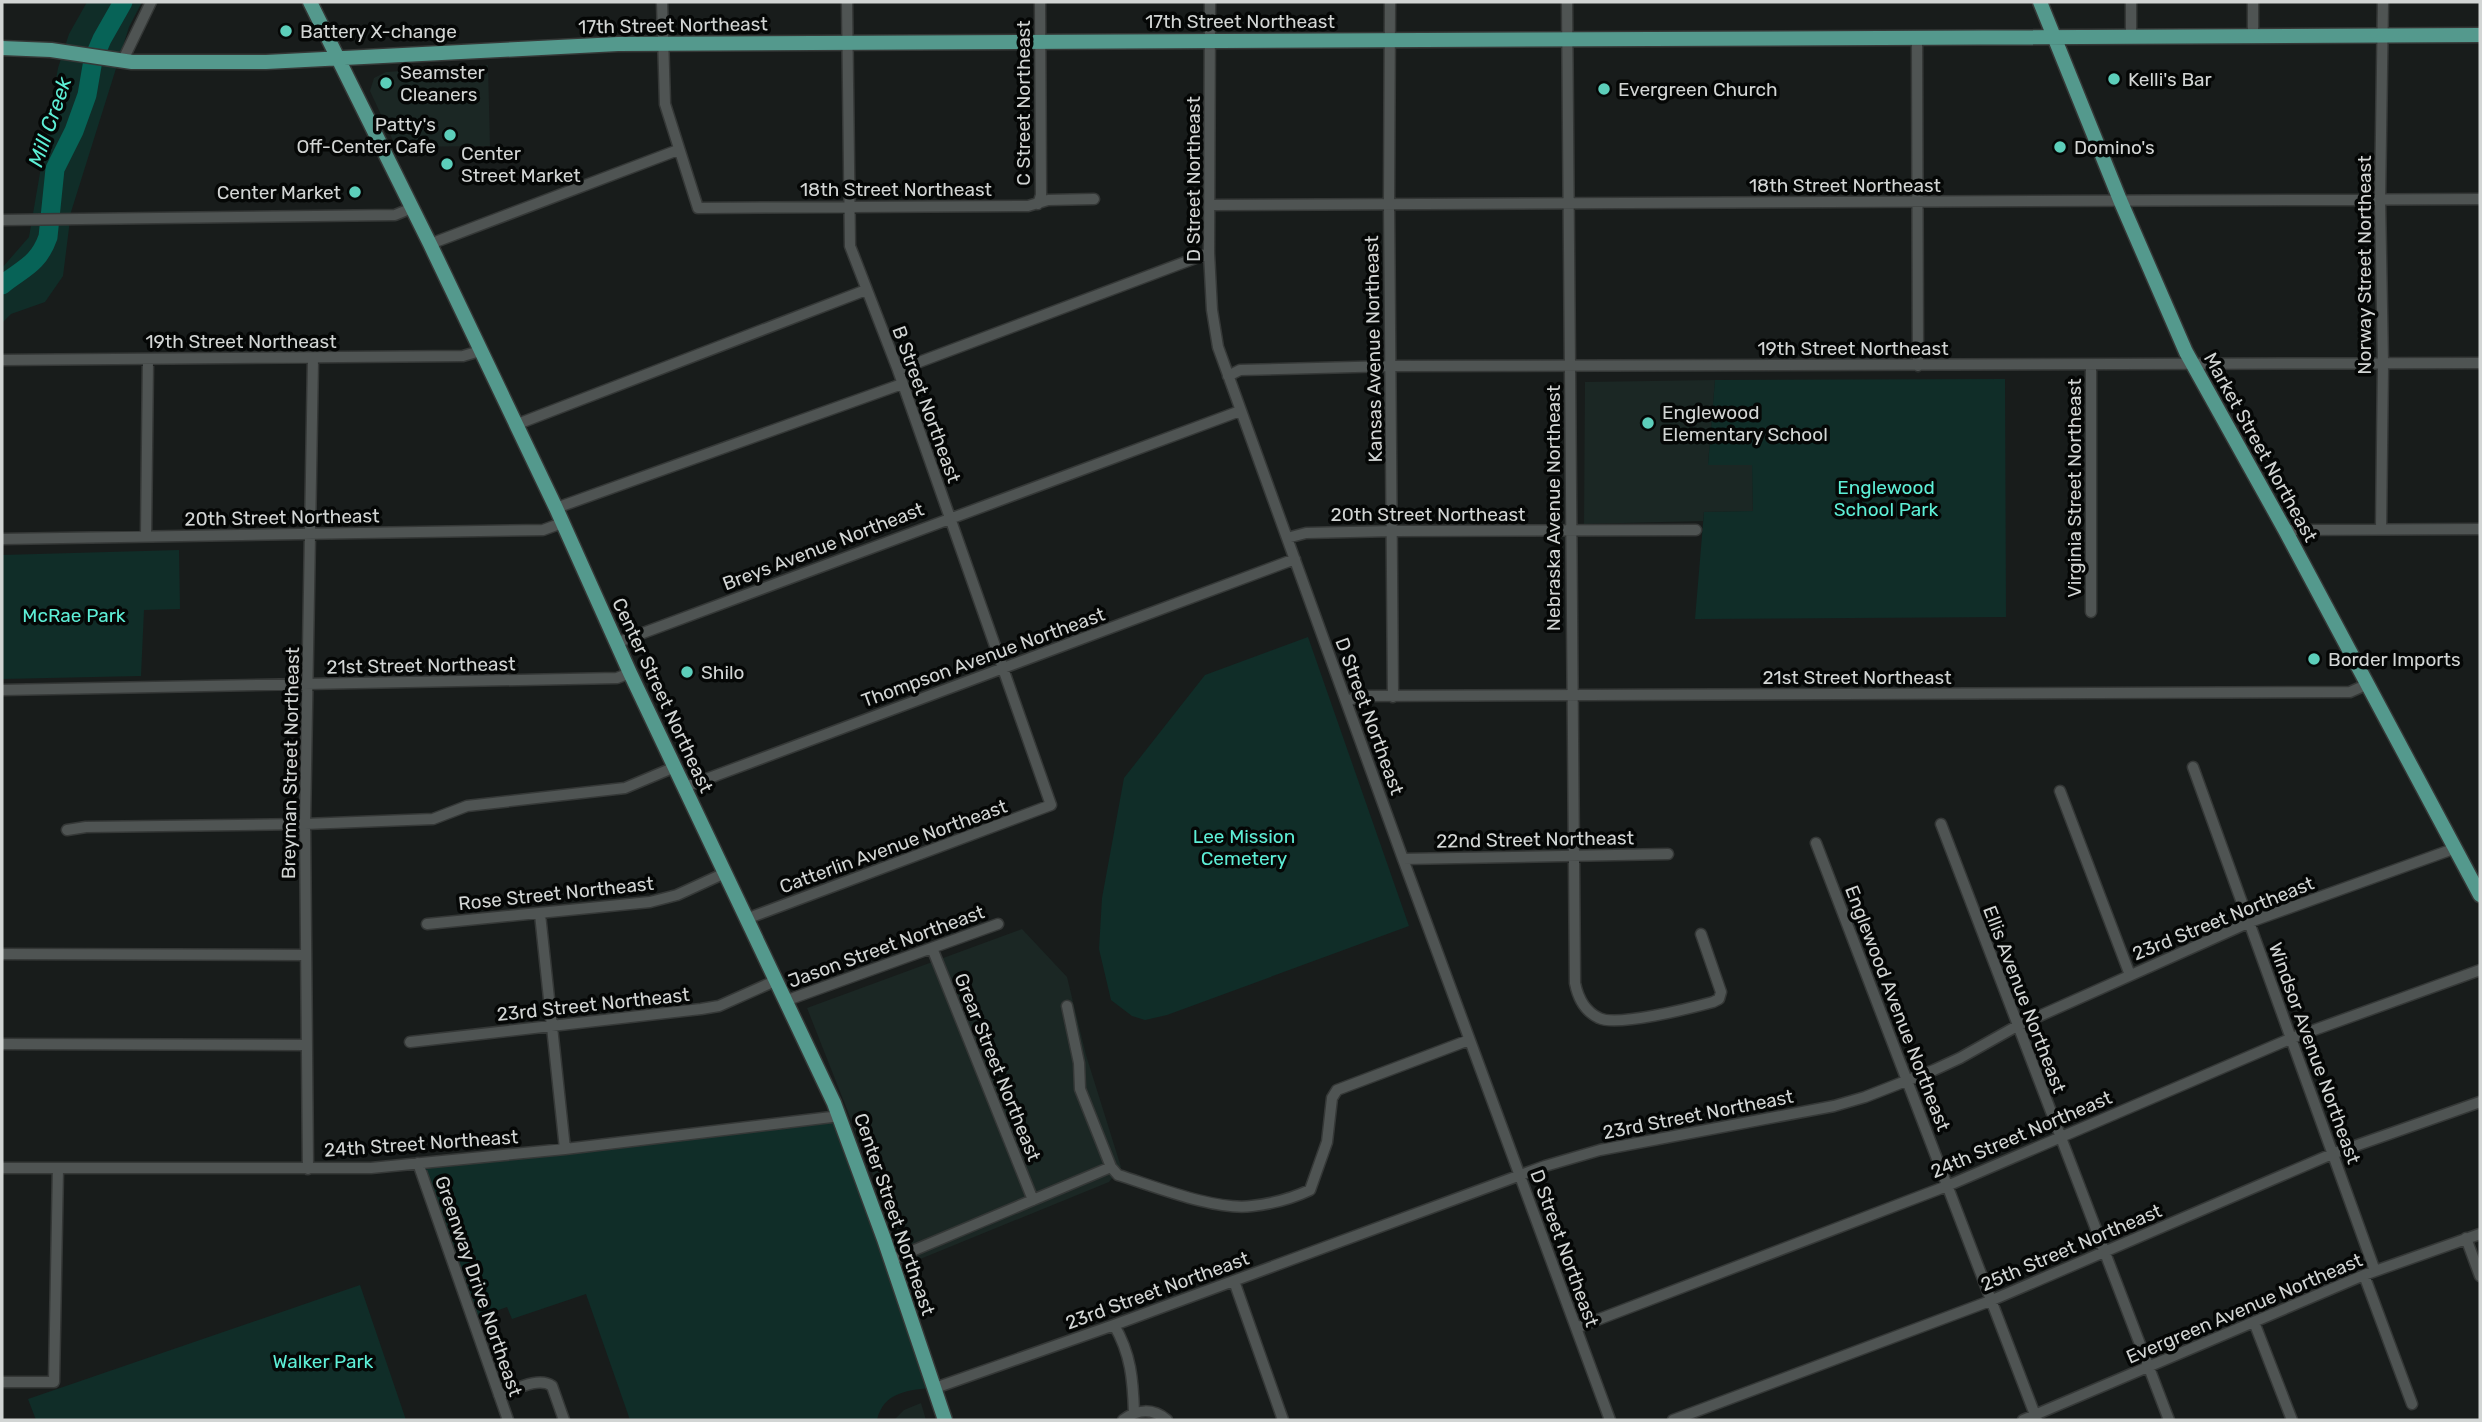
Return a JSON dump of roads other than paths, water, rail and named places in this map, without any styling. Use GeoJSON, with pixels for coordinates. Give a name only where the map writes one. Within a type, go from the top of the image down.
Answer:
{"type":"FeatureCollection","features":[{"type":"Feature","properties":{"kind":"main road","name":"Center Street Northeast"},"geometry":{"type":"LineString","coordinates":[[310,2],[430,244],[556,508],[630,673],[840,1116],[945,1420]]}},
{"type":"Feature","properties":{"kind":"main road","name":"Market Street Northeast"},"geometry":{"type":"LineString","coordinates":[[2040,2],[2120,200],[2193,365],[2456,848],[2476,876],[2480,895]]}},
{"type":"Feature","properties":{"kind":"main road","name":"17th Street Northeast"},"geometry":{"type":"LineString","coordinates":[[2,48],[51,50],[116,61],[338,60],[663,43],[2480,35]]}},
{"type":"Feature","properties":{"kind":"street"},"geometry":{"type":"LineString","coordinates":[[116,61],[150,2]]}},
{"type":"Feature","properties":{"kind":"street"},"geometry":{"type":"LineString","coordinates":[[430,244],[678,150],[665,104],[662,2]]}},
{"type":"Feature","properties":{"kind":"street","name":"B Street Northeast"},"geometry":{"type":"LineString","coordinates":[[847,2],[850,246],[898,370],[1051,804]]}},
{"type":"Feature","properties":{"kind":"street","name":"C Street Northeast"},"geometry":{"type":"LineString","coordinates":[[1038,204],[1041,195],[1040,2]]}},
{"type":"Feature","properties":{"kind":"street","name":"D Street Northeast"},"geometry":{"type":"LineString","coordinates":[[1210,2],[1209,253],[1215,336],[1227,376],[1403,859],[1610,1420]]}},
{"type":"Feature","properties":{"kind":"street","name":"Kansas Avenue Northeast"},"geometry":{"type":"LineString","coordinates":[[1390,2],[1393,697]]}},
{"type":"Feature","properties":{"kind":"street","name":"Nebraska Avenue Northeast"},"geometry":{"type":"LineString","coordinates":[[1567,2],[1573,857],[1575,983],[1578,998],[1588,1010],[1601,1019],[1631,1019],[1704,1005],[1719,999],[1721,992],[1701,934]]}},
{"type":"Feature","properties":{"kind":"street"},"geometry":{"type":"LineString","coordinates":[[2131,2],[2131,36]]}},
{"type":"Feature","properties":{"kind":"street"},"geometry":{"type":"LineString","coordinates":[[2253,2],[2253,36]]}},
{"type":"Feature","properties":{"kind":"street","name":"Norway Street Northeast"},"geometry":{"type":"LineString","coordinates":[[2381,529],[2383,365],[2380,200],[2383,2]]}},
{"type":"Feature","properties":{"kind":"street"},"geometry":{"type":"LineString","coordinates":[[1917,38],[1918,366]]}},
{"type":"Feature","properties":{"kind":"street","name":"18th Street Northeast"},"geometry":{"type":"LineString","coordinates":[[678,150],[698,208],[1038,204],[1048,200],[1094,199]]}},
{"type":"Feature","properties":{"kind":"street","name":"18th Street Northeast"},"geometry":{"type":"LineString","coordinates":[[1211,205],[2480,199]]}},
{"type":"Feature","properties":{"kind":"street"},"geometry":{"type":"LineString","coordinates":[[2,220],[396,215],[412,208]]}},
{"type":"Feature","properties":{"kind":"street"},"geometry":{"type":"LineString","coordinates":[[898,370],[1209,253]]}},
{"type":"Feature","properties":{"kind":"street"},"geometry":{"type":"LineString","coordinates":[[515,425],[866,290]]}},
{"type":"Feature","properties":{"kind":"street","name":"19th Street Northeast"},"geometry":{"type":"LineString","coordinates":[[2,360],[313,359],[463,356],[480,351]]}},
{"type":"Feature","properties":{"kind":"street"},"geometry":{"type":"LineString","coordinates":[[146,536],[148,359]]}},
{"type":"Feature","properties":{"kind":"street","name":"Breyman Street Northeast"},"geometry":{"type":"LineString","coordinates":[[308,1169],[305,824],[313,359]]}},
{"type":"Feature","properties":{"kind":"street","name":"19th Street Northeast"},"geometry":{"type":"LineString","coordinates":[[1227,376],[1240,369],[1392,366],[2480,363]]}},
{"type":"Feature","properties":{"kind":"street","name":"Virginia Street Northeast"},"geometry":{"type":"LineString","coordinates":[[2091,365],[2091,612]]}},
{"type":"Feature","properties":{"kind":"street"},"geometry":{"type":"LineString","coordinates":[[556,508],[902,384]]}},
{"type":"Feature","properties":{"kind":"street","name":"Breys Avenue Northeast"},"geometry":{"type":"LineString","coordinates":[[616,643],[1240,411]]}},
{"type":"Feature","properties":{"kind":"street","name":"20th Street Northeast"},"geometry":{"type":"LineString","coordinates":[[2,540],[543,530],[562,523]]}},
{"type":"Feature","properties":{"kind":"street"},"geometry":{"type":"LineString","coordinates":[[2285,530],[2480,529]]}},
{"type":"Feature","properties":{"kind":"street","name":"20th Street Northeast"},"geometry":{"type":"LineString","coordinates":[[1287,538],[1306,533],[1393,531],[1696,530]]}},
{"type":"Feature","properties":{"kind":"street","name":"Thompson Avenue Northeast"},"geometry":{"type":"LineString","coordinates":[[685,787],[1295,559]]}},
{"type":"Feature","properties":{"kind":"street","name":"21st Street Northeast"},"geometry":{"type":"LineString","coordinates":[[2,690],[617,678],[630,673]]}},
{"type":"Feature","properties":{"kind":"street","name":"21st Street Northeast"},"geometry":{"type":"LineString","coordinates":[[1346,701],[1362,696],[2350,692],[2368,684]]}},
{"type":"Feature","properties":{"kind":"street","name":"Windsor Avenue Northeast"},"geometry":{"type":"LineString","coordinates":[[2193,767],[2332,1154],[2412,1404]]}},
{"type":"Feature","properties":{"kind":"street"},"geometry":{"type":"LineString","coordinates":[[67,830],[86,827],[433,819],[467,806],[634,786],[675,768]]}},
{"type":"Feature","properties":{"kind":"street"},"geometry":{"type":"LineString","coordinates":[[2060,791],[2130,975]]}},
{"type":"Feature","properties":{"kind":"street","name":"Catterlin Avenue Northeast"},"geometry":{"type":"LineString","coordinates":[[746,919],[1051,804]]}},
{"type":"Feature","properties":{"kind":"street","name":"Ellis Avenue Northeast"},"geometry":{"type":"LineString","coordinates":[[1941,824],[2169,1420]]}},
{"type":"Feature","properties":{"kind":"street","name":"Englewood Avenue Northeast"},"geometry":{"type":"LineString","coordinates":[[1816,843],[2036,1418]]}},
{"type":"Feature","properties":{"kind":"street","name":"23rd Street Northeast"},"geometry":{"type":"LineString","coordinates":[[935,1388],[1114,1325],[1519,1175],[1600,1150],[1847,1103],[1960,1058],[2017,1026],[2250,922],[2456,848]]}},
{"type":"Feature","properties":{"kind":"street","name":"22nd Street Northeast"},"geometry":{"type":"LineString","coordinates":[[1403,859],[1668,854]]}},
{"type":"Feature","properties":{"kind":"street","name":"Rose Street Northeast"},"geometry":{"type":"LineString","coordinates":[[427,925],[667,899],[725,873]]}},
{"type":"Feature","properties":{"kind":"street"},"geometry":{"type":"LineString","coordinates":[[540,914],[565,1149]]}},
{"type":"Feature","properties":{"kind":"street","name":"Jason Street Northeast"},"geometry":{"type":"LineString","coordinates":[[785,1001],[998,924]]}},
{"type":"Feature","properties":{"kind":"street","name":"Grear Street Northeast"},"geometry":{"type":"LineString","coordinates":[[932,948],[1033,1200]]}},
{"type":"Feature","properties":{"kind":"street"},"geometry":{"type":"LineString","coordinates":[[2,954],[306,955]]}},
{"type":"Feature","properties":{"kind":"street","name":"24th Street Northeast"},"geometry":{"type":"LineString","coordinates":[[1576,1328],[1947,1185],[2292,1038],[2480,970]]}},
{"type":"Feature","properties":{"kind":"street","name":"23rd Street Northeast"},"geometry":{"type":"LineString","coordinates":[[410,1042],[719,1006],[775,981]]}},
{"type":"Feature","properties":{"kind":"street"},"geometry":{"type":"LineString","coordinates":[[1067,1006],[1079,1063],[1080,1089],[1111,1167],[1118,1175],[1231,1206],[1252,1206],[1306,1192],[1313,1186],[1327,1142],[1332,1098],[1337,1090],[1469,1040]]}},
{"type":"Feature","properties":{"kind":"street"},"geometry":{"type":"LineString","coordinates":[[2,1044],[306,1045]]}},
{"type":"Feature","properties":{"kind":"street","name":"25th Street Northeast"},"geometry":{"type":"LineString","coordinates":[[1674,1420],[1990,1301],[2332,1154],[2480,1102]]}},
{"type":"Feature","properties":{"kind":"street","name":"24th Street Northeast"},"geometry":{"type":"LineString","coordinates":[[2,1168],[372,1168],[565,1149],[840,1116]]}},
{"type":"Feature","properties":{"kind":"street","name":"Greenway Drive Northeast"},"geometry":{"type":"LineString","coordinates":[[418,1163],[508,1420]]}},
{"type":"Feature","properties":{"kind":"street"},"geometry":{"type":"LineString","coordinates":[[891,1260],[1111,1167]]}},
{"type":"Feature","properties":{"kind":"street"},"geometry":{"type":"LineString","coordinates":[[2,1382],[54,1382],[58,1168]]}},
{"type":"Feature","properties":{"kind":"street","name":"Evergreen Avenue Northeast"},"geometry":{"type":"LineString","coordinates":[[2024,1420],[2036,1418],[2147,1367],[2369,1273],[2480,1234]]}},
{"type":"Feature","properties":{"kind":"street"},"geometry":{"type":"LineString","coordinates":[[2466,1238],[2480,1276]]}},
{"type":"Feature","properties":{"kind":"street"},"geometry":{"type":"LineString","coordinates":[[1234,1281],[1283,1420]]}},
{"type":"Feature","properties":{"kind":"street"},"geometry":{"type":"LineString","coordinates":[[2254,1322],[2292,1420]]}},
{"type":"Feature","properties":{"kind":"street"},"geometry":{"type":"LineString","coordinates":[[1114,1325],[1127,1351],[1131,1367],[1134,1413]]}},
{"type":"Feature","properties":{"kind":"street"},"geometry":{"type":"LineString","coordinates":[[499,1395],[539,1382],[549,1382],[564,1420]]}},
{"type":"Feature","properties":{"kind":"street"},"geometry":{"type":"LineString","coordinates":[[1123,1420],[1134,1413],[1154,1412],[1167,1420]]}},
{"type":"Feature","properties":{"kind":"waterway","name":"Mill Creek"},"geometry":{"type":"LineString","coordinates":[[2,285],[40,254],[48,237],[55,169],[74,131],[87,95],[93,60],[123,2]]}},
{"type":"Feature","properties":{"kind":"place","name":"Battery X-change"},"geometry":{"type":"Point","coordinates":[286,31]}},
{"type":"Feature","properties":{"kind":"place","name":"Kelli's Bar"},"geometry":{"type":"Point","coordinates":[2114,79]}},
{"type":"Feature","properties":{"kind":"place","name":"Seamster Cleaners"},"geometry":{"type":"Point","coordinates":[386,83]}},
{"type":"Feature","properties":{"kind":"place","name":"Evergreen Church"},"geometry":{"type":"Point","coordinates":[1604,89]}},
{"type":"Feature","properties":{"kind":"place","name":"Patty's Off-Center Cafe"},"geometry":{"type":"Point","coordinates":[450,135]}},
{"type":"Feature","properties":{"kind":"place","name":"Domino's"},"geometry":{"type":"Point","coordinates":[2060,147]}},
{"type":"Feature","properties":{"kind":"place","name":"Center Street Market"},"geometry":{"type":"Point","coordinates":[447,164]}},
{"type":"Feature","properties":{"kind":"place","name":"Center Market"},"geometry":{"type":"Point","coordinates":[355,192]}},
{"type":"Feature","properties":{"kind":"place","name":"Englewood Elementary School"},"geometry":{"type":"Point","coordinates":[1648,423]}},
{"type":"Feature","properties":{"kind":"place","name":"Border Imports"},"geometry":{"type":"Point","coordinates":[2314,659]}},
{"type":"Feature","properties":{"kind":"place","name":"Shilo"},"geometry":{"type":"Point","coordinates":[687,672]}},
{"type":"Feature","properties":{"kind":"park label","name":"Englewood School Park"},"geometry":{"type":"Point","coordinates":[1886,498]}},
{"type":"Feature","properties":{"kind":"park label","name":"McRae Park"},"geometry":{"type":"Point","coordinates":[74,615]}},
{"type":"Feature","properties":{"kind":"park label","name":"Lee Mission Cemetery"},"geometry":{"type":"Point","coordinates":[1244,847]}},
{"type":"Feature","properties":{"kind":"park label","name":"Walker Park"},"geometry":{"type":"Point","coordinates":[323,1361]}}]}
